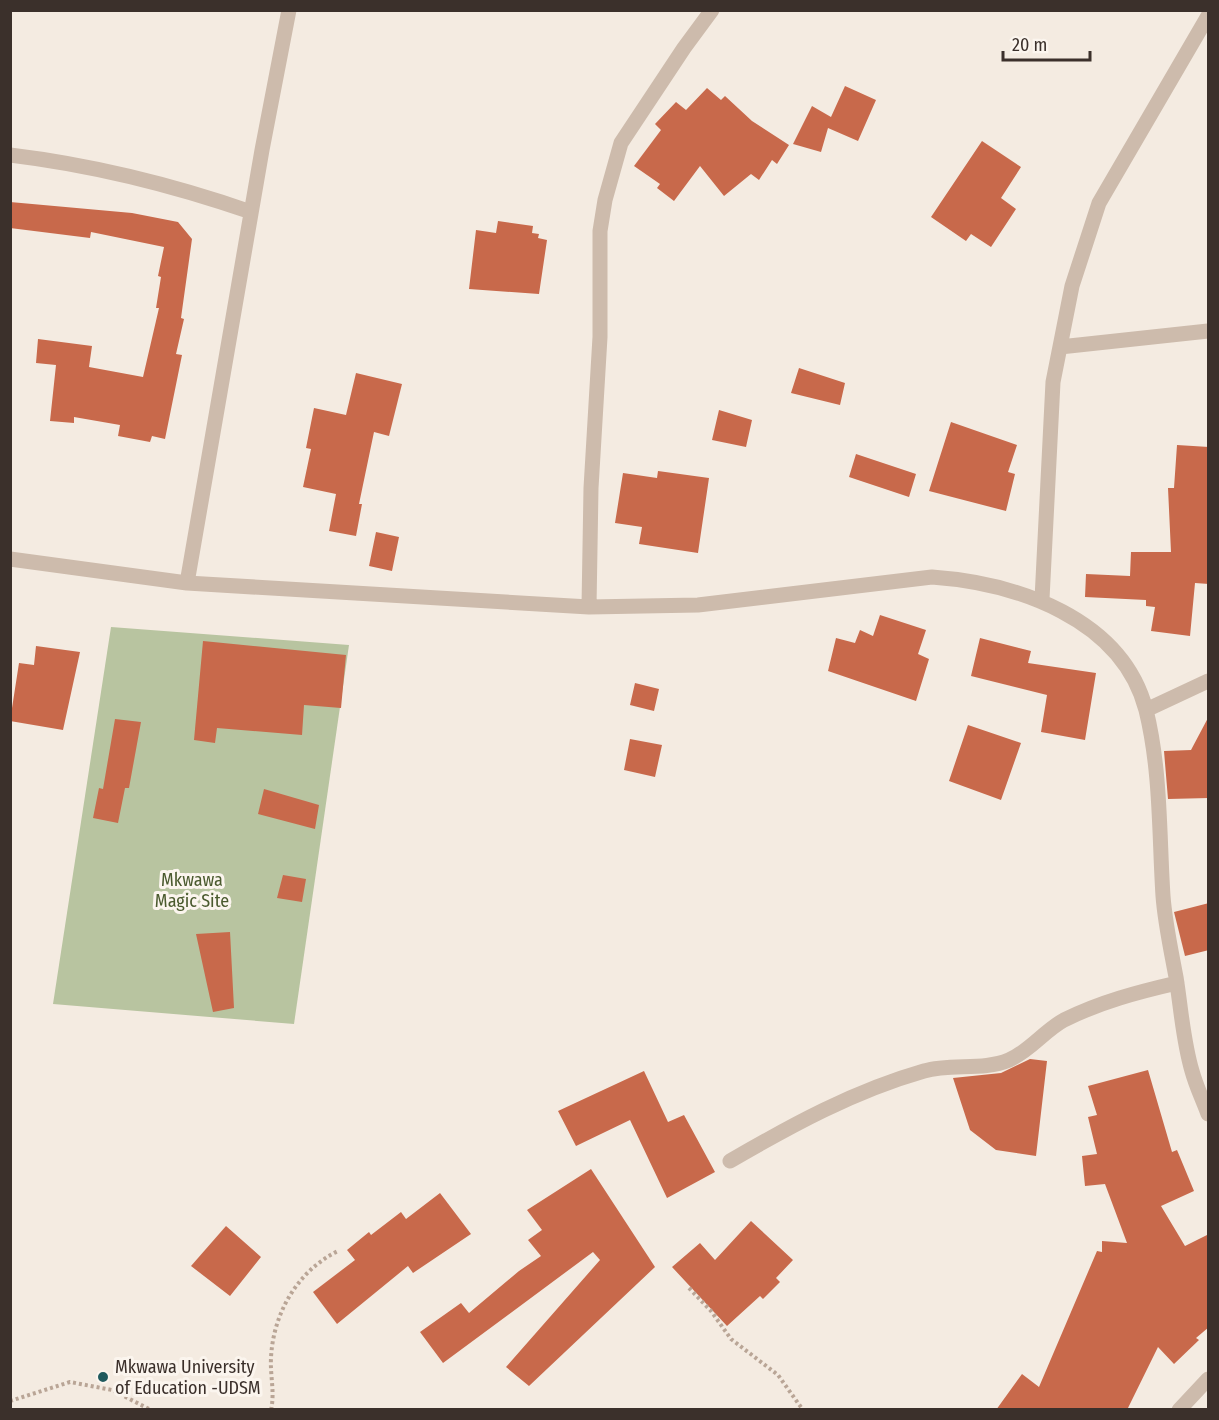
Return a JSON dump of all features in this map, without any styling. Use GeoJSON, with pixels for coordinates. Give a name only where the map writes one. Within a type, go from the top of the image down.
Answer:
{"type":"FeatureCollection","features":[{"type":"Feature","properties":{"kind":"street"},"geometry":{"type":"LineString","coordinates":[[188,583],[251,212],[289,10]]}},
{"type":"Feature","properties":{"kind":"street"},"geometry":{"type":"LineString","coordinates":[[590,607],[591,488],[600,337],[600,231],[605,200],[621,143],[712,10]]}},
{"type":"Feature","properties":{"kind":"street"},"geometry":{"type":"LineString","coordinates":[[1042,599],[1053,382],[1072,286],[1099,203],[1209,16]]}},
{"type":"Feature","properties":{"kind":"street"},"geometry":{"type":"LineString","coordinates":[[10,155],[150,181],[251,212]]}},
{"type":"Feature","properties":{"kind":"street"},"geometry":{"type":"LineString","coordinates":[[1060,347],[1209,331]]}},
{"type":"Feature","properties":{"kind":"street"},"geometry":{"type":"LineString","coordinates":[[10,559],[188,583],[590,607],[698,605],[932,577],[965,579],[1006,587],[1042,599],[1088,628],[1112,649],[1130,675],[1146,710],[1156,773],[1163,900],[1192,1072],[1209,1113]]}},
{"type":"Feature","properties":{"kind":"street"},"geometry":{"type":"LineString","coordinates":[[1146,710],[1209,681]]}},
{"type":"Feature","properties":{"kind":"street"},"geometry":{"type":"LineString","coordinates":[[730,1161],[822,1109],[862,1093],[926,1070],[1007,1061],[1020,1055],[1037,1037],[1064,1020],[1126,995],[1177,983]]}},
{"type":"Feature","properties":{"kind":"street"},"geometry":{"type":"LineString","coordinates":[[1179,1410],[1209,1379]]}},
{"type":"Feature","properties":{"kind":"path"},"geometry":{"type":"LineString","coordinates":[[271,1410],[274,1399],[271,1358],[279,1317],[293,1290],[313,1266],[338,1251]]}},
{"type":"Feature","properties":{"kind":"path"},"geometry":{"type":"LineString","coordinates":[[689,1288],[711,1311],[731,1339],[753,1359],[778,1375],[803,1410]]}},
{"type":"Feature","properties":{"kind":"path"},"geometry":{"type":"LineString","coordinates":[[10,1401],[70,1382],[112,1390],[151,1410]]}},
{"type":"Feature","properties":{"kind":"green space","name":"Mkwawa Magic Site"},"geometry":{"type":"Polygon","coordinates":[[[111,627],[349,645],[294,1024],[53,1004],[111,627]]]}},
{"type":"Feature","properties":{"kind":"building"},"geometry":{"type":"Polygon","coordinates":[[[845,86],[876,100],[858,141],[828,128],[821,152],[793,144],[812,106],[831,117],[845,86]]]}},
{"type":"Feature","properties":{"kind":"building"},"geometry":{"type":"Polygon","coordinates":[[[707,88],[721,100],[725,96],[752,121],[789,145],[777,164],[772,160],[759,180],[751,174],[724,196],[700,166],[674,201],[657,188],[660,184],[634,166],[661,130],[655,124],[676,102],[686,110],[707,88]]]}},
{"type":"Feature","properties":{"kind":"building"},"geometry":{"type":"Polygon","coordinates":[[[982,141],[1021,167],[1001,198],[1016,209],[991,247],[971,234],[966,241],[931,217],[982,141]]]}},
{"type":"Feature","properties":{"kind":"building"},"geometry":{"type":"Polygon","coordinates":[[[10,202],[132,213],[178,222],[192,239],[181,318],[184,319],[176,354],[182,355],[165,439],[152,436],[150,442],[118,436],[120,425],[74,417],[74,423],[50,421],[56,365],[36,363],[38,339],[92,346],[89,367],[143,377],[159,308],[156,308],[161,277],[158,276],[164,247],[91,232],[90,238],[10,228],[10,202]]]}},
{"type":"Feature","properties":{"kind":"building"},"geometry":{"type":"Polygon","coordinates":[[[498,221],[533,226],[532,233],[539,234],[538,238],[547,240],[539,294],[469,289],[476,230],[496,233],[498,221]]]}},
{"type":"Feature","properties":{"kind":"building"},"geometry":{"type":"Polygon","coordinates":[[[799,368],[845,383],[840,405],[791,393],[799,368]]]}},
{"type":"Feature","properties":{"kind":"building"},"geometry":{"type":"Polygon","coordinates":[[[356,373],[402,384],[389,436],[374,432],[359,504],[362,504],[356,536],[329,531],[336,494],[303,487],[311,449],[306,448],[314,408],[346,415],[356,373]]]}},
{"type":"Feature","properties":{"kind":"building"},"geometry":{"type":"Polygon","coordinates":[[[719,410],[752,420],[746,447],[712,440],[719,410]]]}},
{"type":"Feature","properties":{"kind":"building"},"geometry":{"type":"Polygon","coordinates":[[[951,422],[1017,445],[1008,472],[1015,474],[1006,511],[929,491],[951,422]]]}},
{"type":"Feature","properties":{"kind":"building"},"geometry":{"type":"Polygon","coordinates":[[[1177,445],[1209,447],[1209,584],[1195,583],[1190,636],[1151,631],[1155,607],[1146,606],[1146,600],[1085,597],[1086,574],[1130,576],[1131,552],[1171,552],[1168,488],[1174,488],[1177,445]]]}},
{"type":"Feature","properties":{"kind":"building"},"geometry":{"type":"Polygon","coordinates":[[[856,454],[916,474],[909,497],[849,477],[856,454]]]}},
{"type":"Feature","properties":{"kind":"building"},"geometry":{"type":"Polygon","coordinates":[[[658,471],[709,478],[698,553],[639,544],[642,527],[615,523],[623,473],[657,478],[658,471]]]}},
{"type":"Feature","properties":{"kind":"building"},"geometry":{"type":"Polygon","coordinates":[[[376,532],[399,537],[392,571],[369,566],[376,532]]]}},
{"type":"Feature","properties":{"kind":"building"},"geometry":{"type":"Polygon","coordinates":[[[880,615],[926,630],[918,654],[929,659],[916,701],[828,671],[836,638],[855,643],[860,630],[873,636],[880,615]]]}},
{"type":"Feature","properties":{"kind":"building"},"geometry":{"type":"Polygon","coordinates":[[[980,638],[1031,651],[1028,663],[1096,673],[1085,740],[1041,732],[1047,695],[971,676],[980,638]]]}},
{"type":"Feature","properties":{"kind":"building"},"geometry":{"type":"Polygon","coordinates":[[[203,641],[346,655],[341,708],[304,705],[302,735],[217,728],[215,743],[194,740],[203,641]]]}},
{"type":"Feature","properties":{"kind":"building"},"geometry":{"type":"Polygon","coordinates":[[[36,646],[80,652],[63,730],[10,721],[19,663],[34,665],[36,646]]]}},
{"type":"Feature","properties":{"kind":"building"},"geometry":{"type":"Polygon","coordinates":[[[635,683],[659,689],[654,711],[630,705],[635,683]]]}},
{"type":"Feature","properties":{"kind":"building"},"geometry":{"type":"Polygon","coordinates":[[[1209,716],[1209,798],[1168,799],[1164,751],[1191,750],[1209,716]]]}},
{"type":"Feature","properties":{"kind":"building"},"geometry":{"type":"Polygon","coordinates":[[[115,719],[141,722],[129,788],[125,788],[118,823],[93,818],[99,788],[103,789],[115,719]]]}},
{"type":"Feature","properties":{"kind":"building"},"geometry":{"type":"Polygon","coordinates":[[[968,725],[1021,743],[1001,800],[949,781],[968,725]]]}},
{"type":"Feature","properties":{"kind":"building"},"geometry":{"type":"Polygon","coordinates":[[[630,739],[662,745],[655,777],[624,770],[630,739]]]}},
{"type":"Feature","properties":{"kind":"building"},"geometry":{"type":"Polygon","coordinates":[[[264,789],[319,805],[315,829],[258,814],[264,789]]]}},
{"type":"Feature","properties":{"kind":"building"},"geometry":{"type":"Polygon","coordinates":[[[283,875],[306,879],[302,902],[277,898],[283,875]]]}},
{"type":"Feature","properties":{"kind":"building"},"geometry":{"type":"Polygon","coordinates":[[[1209,903],[1209,950],[1185,956],[1174,912],[1209,903]]]}},
{"type":"Feature","properties":{"kind":"building"},"geometry":{"type":"Polygon","coordinates":[[[230,932],[234,1008],[213,1012],[196,934],[230,932]]]}},
{"type":"Feature","properties":{"kind":"building"},"geometry":{"type":"Polygon","coordinates":[[[1030,1059],[1047,1061],[1036,1156],[996,1150],[970,1130],[953,1078],[1001,1073],[1030,1059]]]}},
{"type":"Feature","properties":{"kind":"building"},"geometry":{"type":"Polygon","coordinates":[[[1148,1070],[1172,1152],[1177,1150],[1194,1191],[1161,1206],[1185,1246],[1209,1234],[1209,1327],[1196,1338],[1199,1340],[1174,1364],[1158,1347],[1127,1410],[996,1410],[1022,1374],[1039,1387],[1097,1251],[1102,1252],[1102,1241],[1127,1243],[1105,1184],[1085,1186],[1082,1156],[1097,1154],[1088,1117],[1097,1115],[1088,1086],[1148,1070]]]}},
{"type":"Feature","properties":{"kind":"building"},"geometry":{"type":"Polygon","coordinates":[[[644,1071],[668,1122],[684,1115],[715,1172],[667,1198],[630,1120],[576,1146],[558,1111],[644,1071]]]}},
{"type":"Feature","properties":{"kind":"building"},"geometry":{"type":"Polygon","coordinates":[[[591,1169],[655,1267],[529,1386],[506,1367],[600,1260],[593,1252],[443,1363],[420,1332],[461,1303],[469,1313],[519,1271],[541,1256],[528,1240],[542,1230],[527,1210],[591,1169]]]}},
{"type":"Feature","properties":{"kind":"building"},"geometry":{"type":"Polygon","coordinates":[[[440,1193],[471,1234],[413,1273],[408,1266],[337,1324],[313,1292],[355,1260],[347,1250],[369,1232],[371,1235],[401,1212],[406,1219],[440,1193]]]}},
{"type":"Feature","properties":{"kind":"building"},"geometry":{"type":"Polygon","coordinates":[[[751,1221],[793,1260],[776,1278],[780,1282],[763,1299],[760,1296],[727,1326],[672,1267],[700,1243],[715,1260],[751,1221]]]}},
{"type":"Feature","properties":{"kind":"building"},"geometry":{"type":"Polygon","coordinates":[[[226,1226],[261,1257],[230,1296],[191,1266],[226,1226]]]}},
{"type":"Feature","properties":{"kind":"place","name":"Mkwawa University of Education -UDSM"},"geometry":{"type":"Point","coordinates":[103,1377]}}]}
